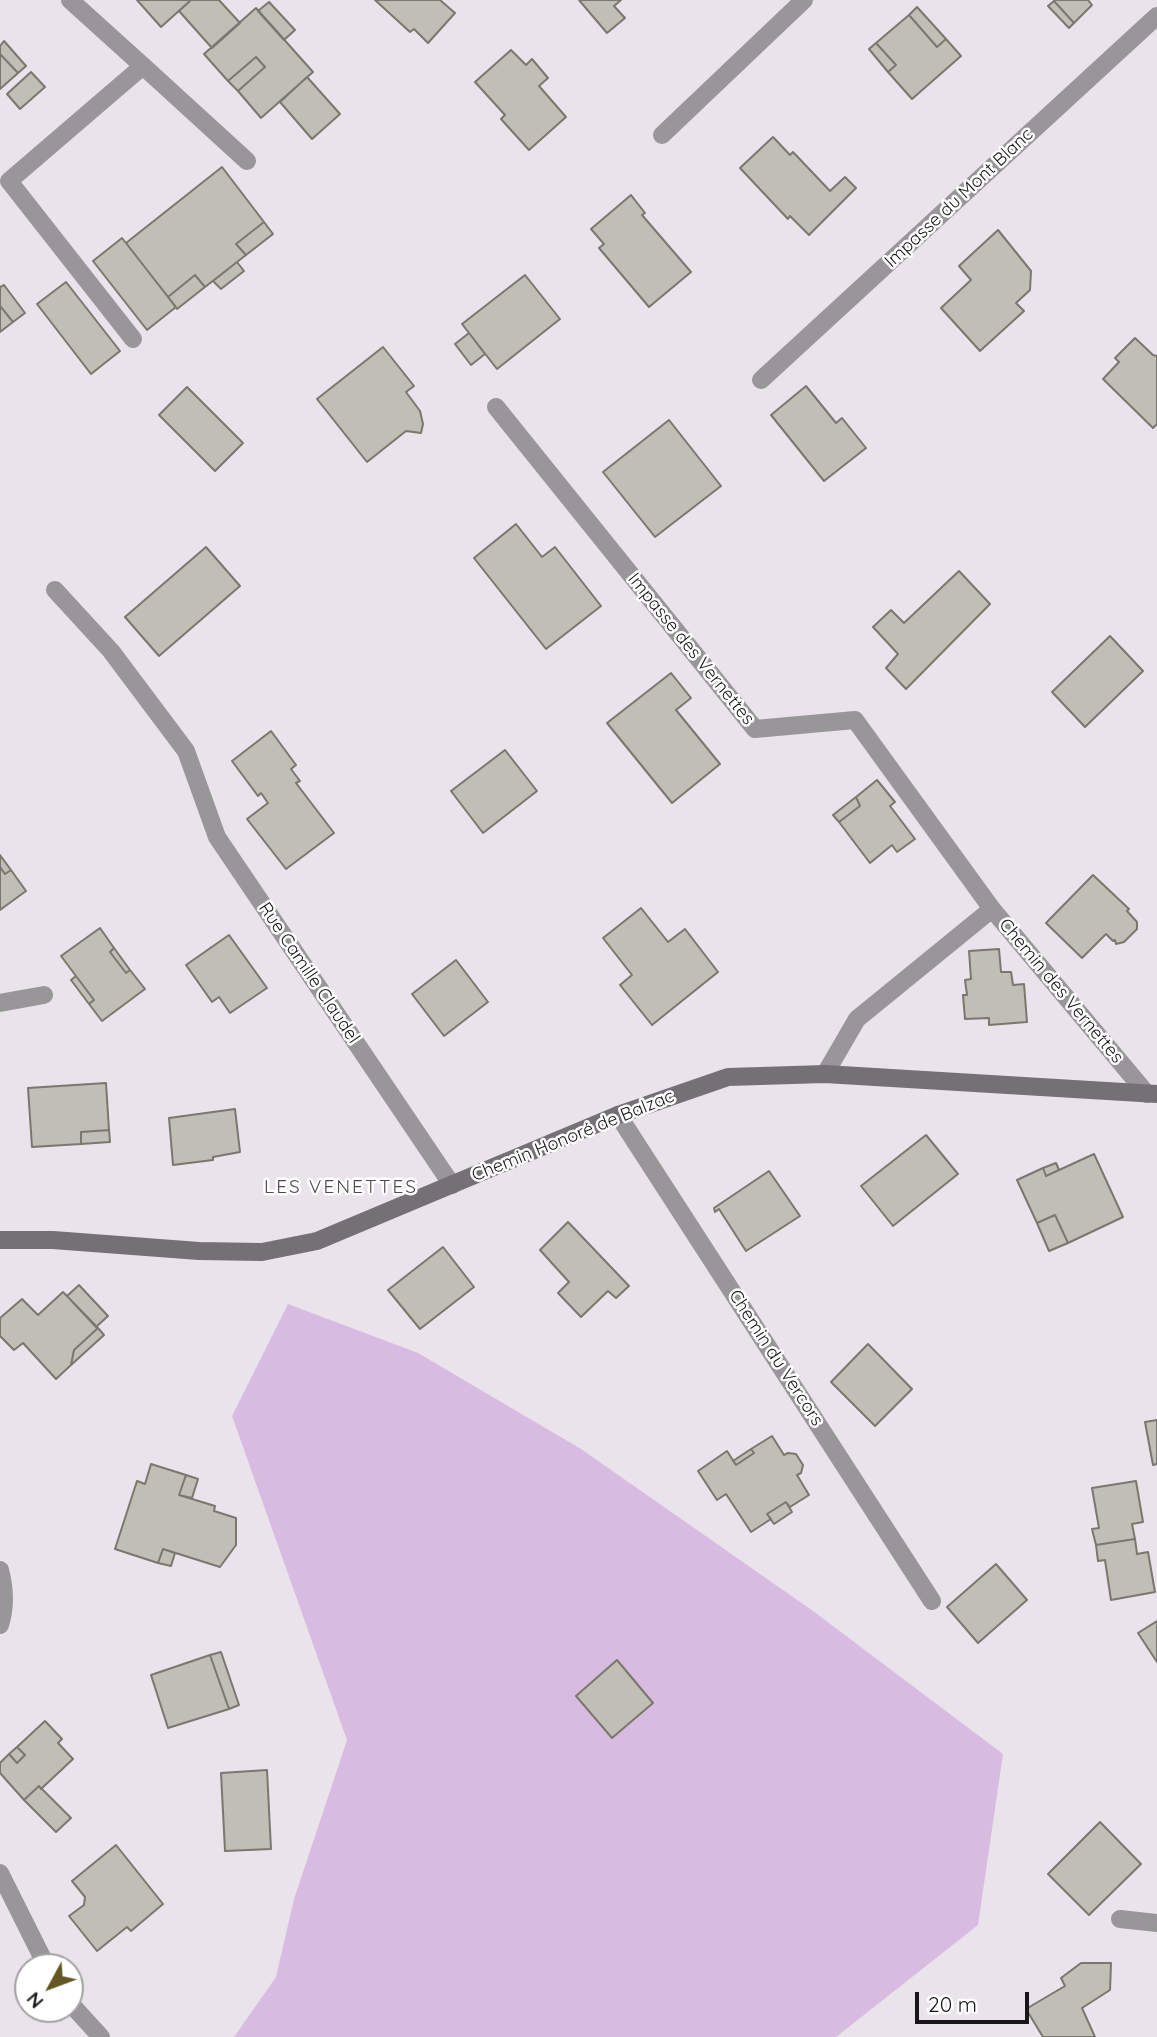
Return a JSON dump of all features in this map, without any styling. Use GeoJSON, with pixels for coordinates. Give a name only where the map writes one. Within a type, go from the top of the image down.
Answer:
{"type":"FeatureCollection","features":[{"type":"Feature","properties":{"kind":"street"},"geometry":{"type":"LineString","coordinates":[[70,0],[247,160]]}},
{"type":"Feature","properties":{"kind":"street"},"geometry":{"type":"LineString","coordinates":[[662,135],[804,0]]}},
{"type":"Feature","properties":{"kind":"street","name":"Impasse du Mont Blanc"},"geometry":{"type":"LineString","coordinates":[[761,380],[1157,16]]}},
{"type":"Feature","properties":{"kind":"street"},"geometry":{"type":"LineString","coordinates":[[133,339],[9,181],[143,66]]}},
{"type":"Feature","properties":{"kind":"street","name":"Impasse des Vernettes"},"geometry":{"type":"LineString","coordinates":[[496,407],[755,729],[855,720],[992,909]]}},
{"type":"Feature","properties":{"kind":"street","name":"Rue Camille Claudel"},"geometry":{"type":"LineString","coordinates":[[55,590],[111,651],[186,751],[217,837],[452,1185]]}},
{"type":"Feature","properties":{"kind":"street","name":"Chemin des Vernettes"},"geometry":{"type":"LineString","coordinates":[[825,1074],[857,1019],[992,909],[1152,1094]]}},
{"type":"Feature","properties":{"kind":"street"},"geometry":{"type":"LineString","coordinates":[[0,1003],[44,995]]}},
{"type":"Feature","properties":{"kind":"street","name":"Chemin Honoré de Balzac"},"geometry":{"type":"LineString","coordinates":[[0,1240],[53,1240],[199,1251],[262,1252],[317,1241],[618,1115],[728,1077],[825,1074],[1152,1094]]}},
{"type":"Feature","properties":{"kind":"street","name":"Chemin du Vercors"},"geometry":{"type":"LineString","coordinates":[[618,1115],[932,1601]]}},
{"type":"Feature","properties":{"kind":"street"},"geometry":{"type":"LineString","coordinates":[[0,1570],[4,1585],[5,1611],[0,1625]]}},
{"type":"Feature","properties":{"kind":"street"},"geometry":{"type":"LineString","coordinates":[[0,1873],[40,1953]]}},
{"type":"Feature","properties":{"kind":"street"},"geometry":{"type":"LineString","coordinates":[[1120,1919],[1157,1923]]}},
{"type":"Feature","properties":{"kind":"street"},"geometry":{"type":"LineString","coordinates":[[84,2018],[102,2037]]}},
{"type":"Feature","properties":{"kind":"shaded area"},"geometry":{"type":"Polygon","coordinates":[[[288,1304],[418,1353],[581,1449],[813,1611],[1003,1754],[978,1925],[836,2037],[234,2037],[276,1977],[294,1899],[347,1740],[232,1416],[288,1304]]]}},
{"type":"Feature","properties":{"kind":"building"},"geometry":{"type":"Polygon","coordinates":[[[137,0],[191,0],[161,27],[137,0]]]}},
{"type":"Feature","properties":{"kind":"building"},"geometry":{"type":"Polygon","coordinates":[[[191,0],[219,0],[240,23],[212,48],[179,11],[191,0]]]}},
{"type":"Feature","properties":{"kind":"building"},"geometry":{"type":"Polygon","coordinates":[[[375,0],[440,0],[455,13],[428,43],[414,29],[410,32],[375,0]]]}},
{"type":"Feature","properties":{"kind":"building"},"geometry":{"type":"Polygon","coordinates":[[[579,0],[621,0],[614,6],[625,18],[607,33],[579,0]]]}},
{"type":"Feature","properties":{"kind":"building"},"geometry":{"type":"Polygon","coordinates":[[[1055,0],[1088,0],[1092,5],[1074,23],[1055,0]]]}},
{"type":"Feature","properties":{"kind":"building"},"geometry":{"type":"Polygon","coordinates":[[[1054,1],[1074,23],[1069,28],[1048,6],[1054,1]]]}},
{"type":"Feature","properties":{"kind":"building"},"geometry":{"type":"Polygon","coordinates":[[[269,2],[295,30],[284,40],[258,11],[269,2]]]}},
{"type":"Feature","properties":{"kind":"building"},"geometry":{"type":"Polygon","coordinates":[[[917,7],[946,39],[937,47],[909,15],[917,7]]]}},
{"type":"Feature","properties":{"kind":"building"},"geometry":{"type":"Polygon","coordinates":[[[256,8],[313,72],[261,118],[238,91],[265,67],[256,57],[228,81],[204,54],[256,8]]]}},
{"type":"Feature","properties":{"kind":"building"},"geometry":{"type":"Polygon","coordinates":[[[909,15],[937,47],[946,39],[961,56],[912,99],[888,72],[896,65],[876,43],[909,15]]]}},
{"type":"Feature","properties":{"kind":"building"},"geometry":{"type":"Polygon","coordinates":[[[4,41],[26,66],[18,73],[0,54],[0,46],[4,41]]]}},
{"type":"Feature","properties":{"kind":"building"},"geometry":{"type":"Polygon","coordinates":[[[876,43],[896,65],[888,72],[869,49],[876,43]]]}},
{"type":"Feature","properties":{"kind":"building"},"geometry":{"type":"Polygon","coordinates":[[[511,50],[526,65],[532,59],[548,78],[539,86],[566,117],[529,150],[501,119],[505,115],[475,82],[511,50]]]}},
{"type":"Feature","properties":{"kind":"building"},"geometry":{"type":"Polygon","coordinates":[[[0,54],[18,73],[0,89],[0,54]]]}},
{"type":"Feature","properties":{"kind":"building"},"geometry":{"type":"Polygon","coordinates":[[[256,57],[265,67],[238,91],[228,81],[256,57]]]}},
{"type":"Feature","properties":{"kind":"building"},"geometry":{"type":"Polygon","coordinates":[[[31,72],[45,87],[20,109],[7,94],[31,72]]]}},
{"type":"Feature","properties":{"kind":"building"},"geometry":{"type":"Polygon","coordinates":[[[307,77],[340,114],[312,139],[280,102],[307,77]]]}},
{"type":"Feature","properties":{"kind":"building"},"geometry":{"type":"Polygon","coordinates":[[[773,137],[790,155],[793,152],[830,191],[845,177],[856,188],[809,235],[790,216],[788,219],[740,168],[773,137]]]}},
{"type":"Feature","properties":{"kind":"building"},"geometry":{"type":"Polygon","coordinates":[[[222,167],[264,222],[236,244],[246,255],[205,287],[195,275],[168,297],[126,243],[222,167]]]}},
{"type":"Feature","properties":{"kind":"building"},"geometry":{"type":"Polygon","coordinates":[[[631,195],[645,213],[642,215],[691,272],[649,307],[599,248],[604,244],[591,229],[631,195]]]}},
{"type":"Feature","properties":{"kind":"building"},"geometry":{"type":"Polygon","coordinates":[[[264,222],[273,234],[246,255],[236,244],[264,222]]]}},
{"type":"Feature","properties":{"kind":"building"},"geometry":{"type":"Polygon","coordinates":[[[998,230],[1031,271],[1030,290],[1016,303],[1024,311],[980,351],[941,308],[971,280],[959,266],[998,230]]]}},
{"type":"Feature","properties":{"kind":"building"},"geometry":{"type":"Polygon","coordinates":[[[122,238],[176,307],[147,330],[93,261],[122,238]]]}},
{"type":"Feature","properties":{"kind":"building"},"geometry":{"type":"Polygon","coordinates":[[[237,262],[244,271],[221,289],[213,281],[237,262]]]}},
{"type":"Feature","properties":{"kind":"building"},"geometry":{"type":"Polygon","coordinates":[[[195,275],[205,287],[177,309],[168,297],[195,275]]]}},
{"type":"Feature","properties":{"kind":"building"},"geometry":{"type":"Polygon","coordinates":[[[525,275],[560,319],[497,369],[462,324],[525,275]]]}},
{"type":"Feature","properties":{"kind":"building"},"geometry":{"type":"Polygon","coordinates":[[[66,282],[120,351],[91,374],[37,304],[66,282]]]}},
{"type":"Feature","properties":{"kind":"building"},"geometry":{"type":"Polygon","coordinates":[[[4,285],[25,313],[13,322],[0,306],[0,287],[4,285]]]}},
{"type":"Feature","properties":{"kind":"building"},"geometry":{"type":"Polygon","coordinates":[[[0,306],[13,322],[0,332],[0,306]]]}},
{"type":"Feature","properties":{"kind":"building"},"geometry":{"type":"Polygon","coordinates":[[[469,333],[485,354],[471,365],[455,344],[469,333]]]}},
{"type":"Feature","properties":{"kind":"building"},"geometry":{"type":"Polygon","coordinates":[[[1135,338],[1157,356],[1157,424],[1153,428],[1103,379],[1119,362],[1115,358],[1135,338]]]}},
{"type":"Feature","properties":{"kind":"building"},"geometry":{"type":"Polygon","coordinates":[[[383,347],[414,386],[406,392],[420,411],[423,424],[421,433],[406,431],[367,462],[317,399],[383,347]]]}},
{"type":"Feature","properties":{"kind":"building"},"geometry":{"type":"Polygon","coordinates":[[[806,386],[836,423],[842,418],[866,448],[824,481],[771,415],[806,386]]]}},
{"type":"Feature","properties":{"kind":"building"},"geometry":{"type":"Polygon","coordinates":[[[187,387],[243,443],[215,471],[159,415],[187,387]]]}},
{"type":"Feature","properties":{"kind":"building"},"geometry":{"type":"Polygon","coordinates":[[[669,420],[721,486],[655,537],[603,472],[669,420]]]}},
{"type":"Feature","properties":{"kind":"building"},"geometry":{"type":"Polygon","coordinates":[[[516,524],[542,557],[555,547],[601,606],[546,649],[474,558],[516,524]]]}},
{"type":"Feature","properties":{"kind":"building"},"geometry":{"type":"Polygon","coordinates":[[[206,547],[240,586],[159,656],[125,617],[206,547]]]}},
{"type":"Feature","properties":{"kind":"building"},"geometry":{"type":"Polygon","coordinates":[[[959,571],[990,604],[906,689],[886,668],[898,654],[873,627],[891,610],[904,623],[959,571]]]}},
{"type":"Feature","properties":{"kind":"building"},"geometry":{"type":"Polygon","coordinates":[[[1110,636],[1143,671],[1085,727],[1052,692],[1110,636]]]}},
{"type":"Feature","properties":{"kind":"building"},"geometry":{"type":"Polygon","coordinates":[[[671,673],[691,698],[676,710],[720,764],[672,803],[607,723],[671,673]]]}},
{"type":"Feature","properties":{"kind":"building"},"geometry":{"type":"Polygon","coordinates":[[[271,731],[296,765],[291,769],[300,781],[296,783],[334,833],[286,869],[247,819],[268,803],[261,793],[258,796],[232,761],[271,731]]]}},
{"type":"Feature","properties":{"kind":"building"},"geometry":{"type":"Polygon","coordinates":[[[505,750],[537,791],[483,833],[451,791],[505,750]]]}},
{"type":"Feature","properties":{"kind":"building"},"geometry":{"type":"Polygon","coordinates":[[[877,780],[895,802],[890,806],[915,839],[897,852],[892,845],[870,863],[839,822],[860,806],[856,797],[877,780]]]}},
{"type":"Feature","properties":{"kind":"building"},"geometry":{"type":"Polygon","coordinates":[[[856,797],[860,806],[839,822],[833,815],[856,797]]]}},
{"type":"Feature","properties":{"kind":"building"},"geometry":{"type":"Polygon","coordinates":[[[0,855],[11,870],[5,874],[0,867],[0,855]]]}},
{"type":"Feature","properties":{"kind":"building"},"geometry":{"type":"Polygon","coordinates":[[[0,867],[5,874],[11,870],[26,891],[0,910],[0,867]]]}},
{"type":"Feature","properties":{"kind":"building"},"geometry":{"type":"Polygon","coordinates":[[[1093,875],[1129,909],[1127,911],[1137,922],[1137,929],[1124,942],[1116,944],[1115,940],[1106,934],[1082,958],[1046,923],[1093,875]]]}},
{"type":"Feature","properties":{"kind":"building"},"geometry":{"type":"Polygon","coordinates":[[[641,908],[668,942],[685,929],[718,972],[652,1025],[620,985],[632,975],[603,938],[641,908]]]}},
{"type":"Feature","properties":{"kind":"building"},"geometry":{"type":"Polygon","coordinates":[[[100,928],[114,948],[110,952],[126,973],[130,970],[145,989],[102,1021],[89,1004],[94,1000],[61,956],[100,928]]]}},
{"type":"Feature","properties":{"kind":"building"},"geometry":{"type":"Polygon","coordinates":[[[229,935],[267,988],[230,1013],[219,997],[212,1002],[186,965],[229,935]]]}},
{"type":"Feature","properties":{"kind":"building"},"geometry":{"type":"Polygon","coordinates":[[[114,948],[130,970],[126,973],[110,952],[114,948]]]}},
{"type":"Feature","properties":{"kind":"building"},"geometry":{"type":"Polygon","coordinates":[[[999,949],[1001,972],[1011,972],[1013,985],[1024,984],[1027,1022],[989,1025],[989,1018],[965,1019],[965,980],[971,979],[969,951],[999,949]]]}},
{"type":"Feature","properties":{"kind":"building"},"geometry":{"type":"Polygon","coordinates":[[[456,960],[488,1002],[444,1036],[412,994],[456,960]]]}},
{"type":"Feature","properties":{"kind":"building"},"geometry":{"type":"Polygon","coordinates":[[[76,976],[94,1000],[89,1004],[71,980],[76,976]]]}},
{"type":"Feature","properties":{"kind":"building"},"geometry":{"type":"Polygon","coordinates":[[[106,1083],[109,1130],[81,1132],[81,1144],[32,1147],[28,1088],[106,1083]]]}},
{"type":"Feature","properties":{"kind":"building"},"geometry":{"type":"Polygon","coordinates":[[[235,1109],[240,1152],[213,1157],[213,1160],[173,1165],[169,1118],[235,1109]]]}},
{"type":"Feature","properties":{"kind":"building"},"geometry":{"type":"Polygon","coordinates":[[[109,1130],[110,1142],[81,1144],[81,1132],[109,1130]]]}},
{"type":"Feature","properties":{"kind":"building"},"geometry":{"type":"Polygon","coordinates":[[[926,1135],[958,1174],[893,1226],[861,1186],[926,1135]]]}},
{"type":"Feature","properties":{"kind":"building"},"geometry":{"type":"Polygon","coordinates":[[[1094,1154],[1123,1217],[1068,1243],[1055,1215],[1037,1223],[1017,1180],[1043,1168],[1046,1176],[1094,1154]]]}},
{"type":"Feature","properties":{"kind":"building"},"geometry":{"type":"Polygon","coordinates":[[[1056,1163],[1059,1170],[1046,1176],[1043,1168],[1056,1163]]]}},
{"type":"Feature","properties":{"kind":"building"},"geometry":{"type":"Polygon","coordinates":[[[769,1171],[800,1216],[746,1251],[719,1209],[715,1212],[714,1208],[769,1171]]]}},
{"type":"Feature","properties":{"kind":"building"},"geometry":{"type":"Polygon","coordinates":[[[1055,1215],[1068,1243],[1049,1251],[1037,1223],[1055,1215]]]}},
{"type":"Feature","properties":{"kind":"building"},"geometry":{"type":"Polygon","coordinates":[[[568,1222],[629,1286],[616,1298],[608,1291],[581,1317],[558,1293],[569,1282],[540,1250],[568,1222]]]}},
{"type":"Feature","properties":{"kind":"building"},"geometry":{"type":"Polygon","coordinates":[[[443,1247],[474,1287],[420,1329],[388,1290],[443,1247]]]}},
{"type":"Feature","properties":{"kind":"building"},"geometry":{"type":"Polygon","coordinates":[[[79,1285],[108,1316],[96,1327],[67,1296],[79,1285]]]}},
{"type":"Feature","properties":{"kind":"building"},"geometry":{"type":"Polygon","coordinates":[[[63,1292],[98,1328],[74,1350],[71,1365],[56,1379],[23,1343],[14,1350],[0,1336],[0,1318],[22,1299],[38,1315],[63,1292]]]}},
{"type":"Feature","properties":{"kind":"building"},"geometry":{"type":"Polygon","coordinates":[[[98,1328],[104,1335],[71,1365],[74,1350],[98,1328]]]}},
{"type":"Feature","properties":{"kind":"building"},"geometry":{"type":"Polygon","coordinates":[[[868,1344],[912,1389],[875,1426],[831,1382],[868,1344]]]}},
{"type":"Feature","properties":{"kind":"building"},"geometry":{"type":"Polygon","coordinates":[[[1157,1420],[1157,1464],[1153,1465],[1145,1422],[1157,1420]]]}},
{"type":"Feature","properties":{"kind":"building"},"geometry":{"type":"Polygon","coordinates":[[[772,1436],[784,1455],[796,1454],[803,1465],[801,1473],[797,1475],[809,1495],[790,1507],[786,1502],[767,1514],[771,1519],[751,1532],[726,1494],[717,1500],[698,1471],[727,1451],[736,1465],[754,1453],[751,1449],[772,1436]]]}},
{"type":"Feature","properties":{"kind":"building"},"geometry":{"type":"Polygon","coordinates":[[[751,1449],[754,1453],[736,1465],[733,1461],[751,1449]]]}},
{"type":"Feature","properties":{"kind":"building"},"geometry":{"type":"Polygon","coordinates":[[[151,1464],[186,1475],[179,1495],[215,1506],[214,1511],[236,1518],[236,1545],[220,1567],[163,1549],[158,1563],[115,1549],[137,1481],[145,1484],[151,1464]]]}},
{"type":"Feature","properties":{"kind":"building"},"geometry":{"type":"Polygon","coordinates":[[[186,1475],[198,1479],[192,1498],[179,1495],[186,1475]]]}},
{"type":"Feature","properties":{"kind":"building"},"geometry":{"type":"Polygon","coordinates":[[[1136,1481],[1143,1522],[1132,1524],[1135,1539],[1096,1545],[1092,1529],[1099,1528],[1092,1488],[1136,1481]]]}},
{"type":"Feature","properties":{"kind":"building"},"geometry":{"type":"Polygon","coordinates":[[[786,1502],[792,1512],[774,1524],[767,1514],[786,1502]]]}},
{"type":"Feature","properties":{"kind":"building"},"geometry":{"type":"Polygon","coordinates":[[[1135,1539],[1137,1554],[1148,1552],[1155,1592],[1111,1600],[1105,1560],[1098,1561],[1096,1545],[1135,1539]]]}},
{"type":"Feature","properties":{"kind":"building"},"geometry":{"type":"Polygon","coordinates":[[[163,1549],[175,1553],[171,1566],[158,1563],[163,1549]]]}},
{"type":"Feature","properties":{"kind":"building"},"geometry":{"type":"Polygon","coordinates":[[[996,1564],[1027,1600],[978,1643],[947,1607],[996,1564]]]}},
{"type":"Feature","properties":{"kind":"building"},"geometry":{"type":"Polygon","coordinates":[[[1157,1621],[1157,1662],[1138,1633],[1157,1621]]]}},
{"type":"Feature","properties":{"kind":"building"},"geometry":{"type":"Polygon","coordinates":[[[221,1652],[239,1705],[229,1709],[210,1655],[221,1652]]]}},
{"type":"Feature","properties":{"kind":"building"},"geometry":{"type":"Polygon","coordinates":[[[210,1655],[229,1709],[168,1728],[151,1675],[210,1655]]]}},
{"type":"Feature","properties":{"kind":"building"},"geometry":{"type":"Polygon","coordinates":[[[617,1660],[653,1703],[612,1738],[576,1696],[617,1660]]]}},
{"type":"Feature","properties":{"kind":"building"},"geometry":{"type":"Polygon","coordinates":[[[45,1721],[62,1739],[58,1743],[73,1759],[41,1789],[39,1786],[24,1800],[0,1773],[0,1763],[9,1754],[17,1763],[25,1755],[17,1747],[45,1721]]]}},
{"type":"Feature","properties":{"kind":"building"},"geometry":{"type":"Polygon","coordinates":[[[17,1747],[25,1755],[17,1763],[9,1754],[17,1747]]]}},
{"type":"Feature","properties":{"kind":"building"},"geometry":{"type":"Polygon","coordinates":[[[267,1770],[271,1849],[225,1851],[221,1773],[267,1770]]]}},
{"type":"Feature","properties":{"kind":"building"},"geometry":{"type":"Polygon","coordinates":[[[39,1786],[71,1818],[56,1832],[24,1800],[39,1786]]]}},
{"type":"Feature","properties":{"kind":"building"},"geometry":{"type":"Polygon","coordinates":[[[1100,1822],[1141,1864],[1089,1915],[1048,1874],[1100,1822]]]}},
{"type":"Feature","properties":{"kind":"building"},"geometry":{"type":"Polygon","coordinates":[[[116,1845],[163,1904],[131,1931],[127,1927],[97,1951],[69,1916],[84,1905],[85,1897],[72,1881],[116,1845]]]}},
{"type":"Feature","properties":{"kind":"building"},"geometry":{"type":"Polygon","coordinates":[[[1081,1963],[1111,1963],[1110,1990],[1082,2008],[1095,2037],[1043,2037],[1026,2009],[1065,1986],[1061,1978],[1081,1963]]]}},
{"type":"Feature","properties":{"kind":"district","name":"LES VENETTES"},"geometry":{"type":"Point","coordinates":[341,1187]}}]}
